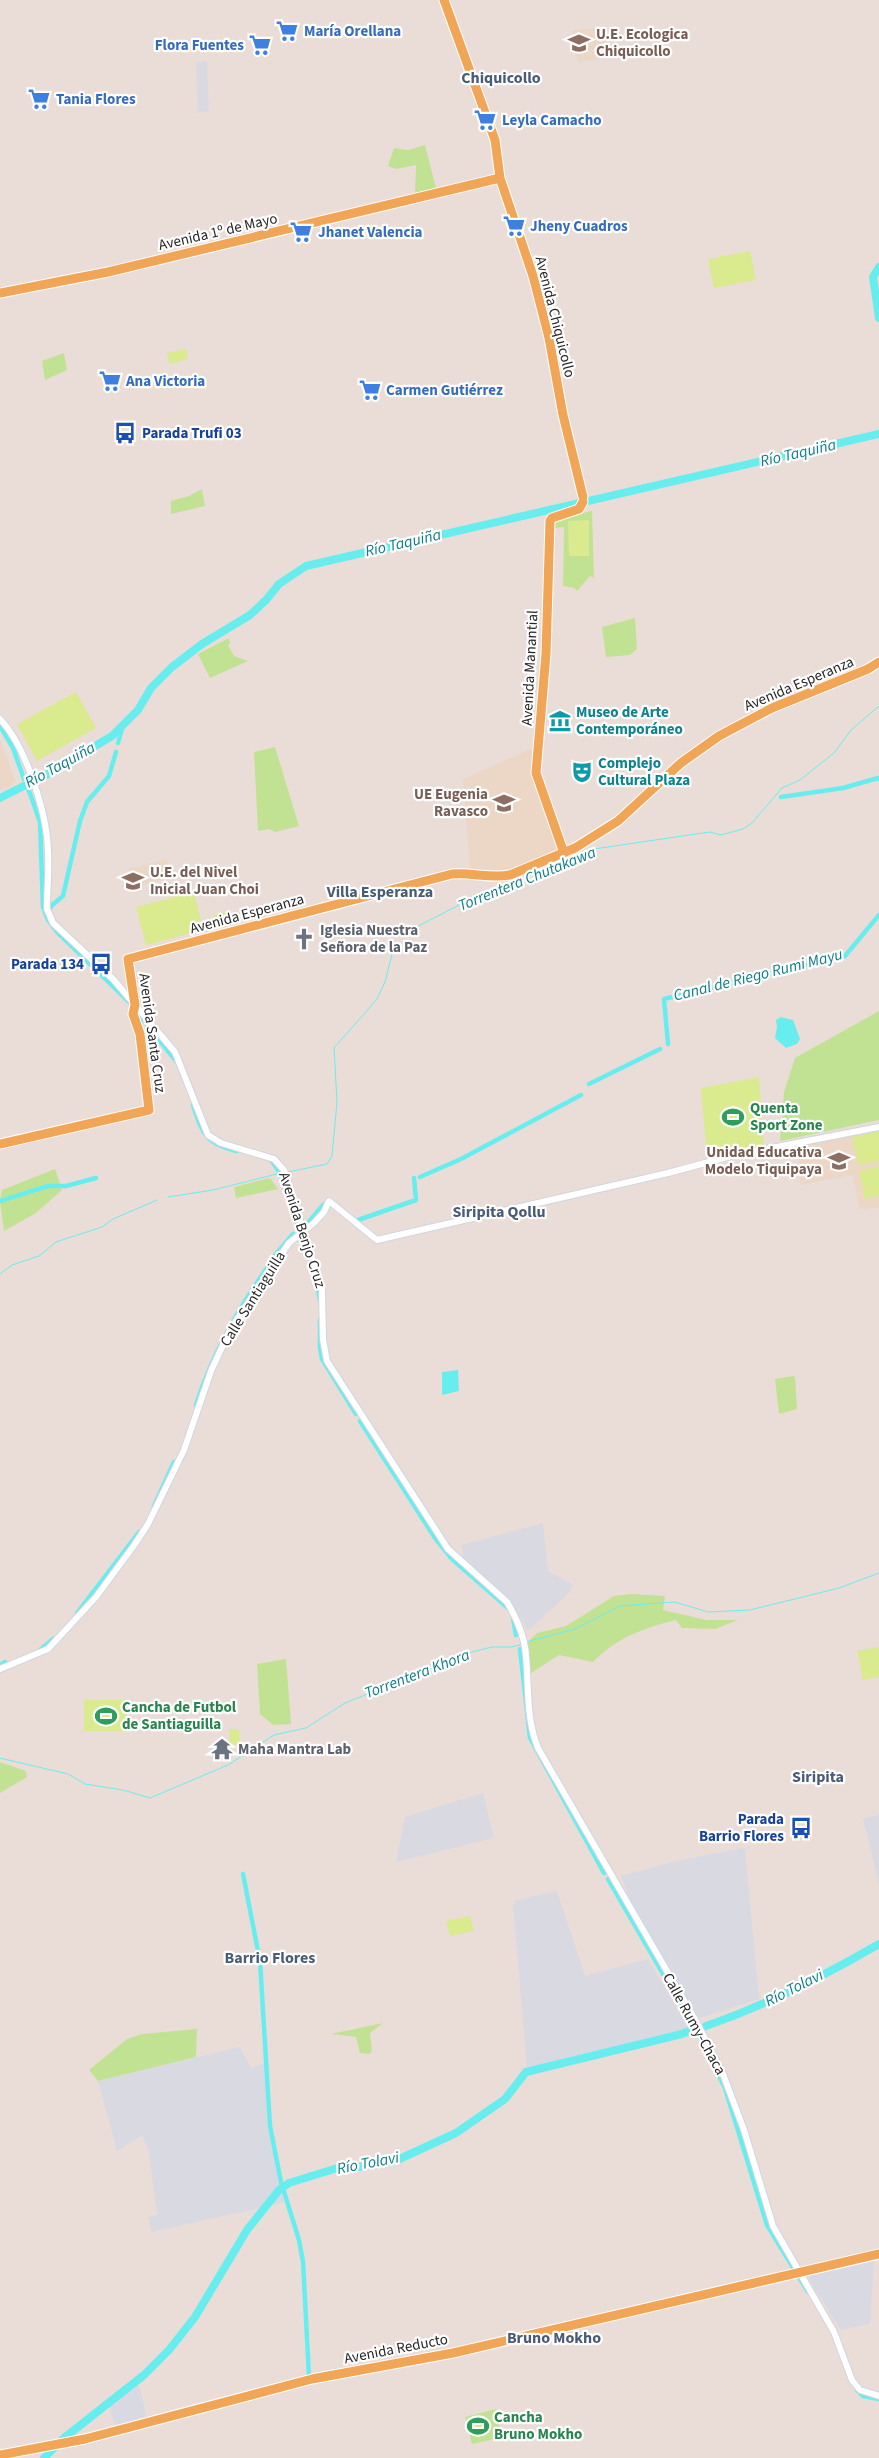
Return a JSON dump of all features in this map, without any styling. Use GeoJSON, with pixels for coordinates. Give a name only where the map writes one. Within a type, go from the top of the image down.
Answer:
{"type":"FeatureCollection","features":[{"type":"Feature","properties":{"kind":"main road","name":"Avenida Chiquicollo"},"geometry":{"type":"LineString","coordinates":[[444,0],[495,140],[500,178],[542,310],[583,499]]}},
{"type":"Feature","properties":{"kind":"main road","name":"Avenida 1º de Mayo"},"geometry":{"type":"LineString","coordinates":[[0,293],[108,272],[500,178]]}},
{"type":"Feature","properties":{"kind":"main road","name":"Avenida Manantial"},"geometry":{"type":"LineString","coordinates":[[564,853],[536,773],[545,662],[550,521],[555,516],[579,509],[583,499]]}},
{"type":"Feature","properties":{"kind":"main road","name":"Avenida Esperanza"},"geometry":{"type":"LineString","coordinates":[[128,959],[452,874],[467,872],[503,877],[510,875],[564,853],[618,821],[653,787],[698,749],[772,708],[868,669],[879,662]]}},
{"type":"Feature","properties":{"kind":"main road","name":"Avenida Santa Cruz"},"geometry":{"type":"LineString","coordinates":[[0,1144],[150,1110],[140,1034],[133,1014],[135,1004],[128,959]]}},
{"type":"Feature","properties":{"kind":"main road","name":"Avenida Reducto"},"geometry":{"type":"LineString","coordinates":[[0,2455],[143,2425],[312,2380],[453,2353],[879,2254]]}},
{"type":"Feature","properties":{"kind":"street","name":"Avenida Benjo Cruz"},"geometry":{"type":"LineString","coordinates":[[0,719],[14,736],[21,750],[34,786],[47,836],[47,909],[49,917],[59,929],[113,979],[175,1052],[208,1135],[221,1143],[266,1155],[280,1164],[305,1230],[322,1289],[323,1340],[327,1361],[448,1549],[508,1602],[519,1624],[524,1644]]}},
{"type":"Feature","properties":{"kind":"street","name":"Calle Santiaguilla"},"geometry":{"type":"LineString","coordinates":[[0,1669],[14,1662],[38,1655],[48,1649],[96,1597],[135,1544],[148,1524],[184,1450],[211,1372],[230,1330],[288,1243],[324,1212],[329,1201],[377,1240],[668,1174],[731,1156],[879,1126]]}},
{"type":"Feature","properties":{"kind":"street","name":"Calle Rumy-Chaca"},"geometry":{"type":"LineString","coordinates":[[524,1644],[530,1720],[538,1748],[697,2023],[723,2074],[744,2130],[773,2226],[797,2273],[834,2332],[856,2386],[879,2396]]}},
{"type":"Feature","properties":{"kind":"shaded area"},"geometry":{"type":"Polygon","coordinates":[[[603,28],[608,58],[578,62],[572,35],[573,30],[603,28]]]}},
{"type":"Feature","properties":{"kind":"shaded area"},"geometry":{"type":"Polygon","coordinates":[[[207,61],[209,111],[198,113],[196,63],[207,61]]]}},
{"type":"Feature","properties":{"kind":"shaded area"},"geometry":{"type":"Polygon","coordinates":[[[0,740],[16,782],[0,791],[0,740]]]}},
{"type":"Feature","properties":{"kind":"shaded area","name":"UE Eugenia Ravasco"},"geometry":{"type":"Polygon","coordinates":[[[535,747],[532,775],[559,850],[558,853],[509,873],[470,869],[463,779],[535,747]]]}},
{"type":"Feature","properties":{"kind":"shaded area"},"geometry":{"type":"Polygon","coordinates":[[[167,859],[172,877],[128,888],[129,869],[167,859]]]}},
{"type":"Feature","properties":{"kind":"shaded area","name":"Unidad Educativa Modelo Tiquipaya"},"geometry":{"type":"Polygon","coordinates":[[[879,1129],[879,1208],[859,1209],[853,1175],[800,1185],[799,1147],[879,1129]]]}},
{"type":"Feature","properties":{"kind":"shaded area"},"geometry":{"type":"Polygon","coordinates":[[[543,1523],[548,1571],[573,1585],[570,1592],[528,1631],[511,1602],[464,1562],[462,1545],[543,1523]]]}},
{"type":"Feature","properties":{"kind":"shaded area"},"geometry":{"type":"Polygon","coordinates":[[[483,1793],[494,1838],[396,1862],[405,1817],[483,1793]]]}},
{"type":"Feature","properties":{"kind":"shaded area"},"geometry":{"type":"Polygon","coordinates":[[[879,1815],[879,1884],[863,1818],[879,1815]]]}},
{"type":"Feature","properties":{"kind":"shaded area"},"geometry":{"type":"Polygon","coordinates":[[[745,1849],[759,1999],[697,2019],[631,1902],[621,1876],[681,1860],[745,1849]]]}},
{"type":"Feature","properties":{"kind":"shaded area"},"geometry":{"type":"Polygon","coordinates":[[[557,1891],[585,1976],[648,1959],[689,2029],[527,2068],[513,1905],[517,1900],[557,1891]]]}},
{"type":"Feature","properties":{"kind":"shaded area"},"geometry":{"type":"Polygon","coordinates":[[[240,2047],[251,2068],[265,2063],[267,2126],[286,2202],[152,2232],[148,2217],[157,2215],[149,2153],[143,2135],[117,2151],[98,2081],[240,2047]]]}},
{"type":"Feature","properties":{"kind":"shaded area"},"geometry":{"type":"Polygon","coordinates":[[[874,2259],[870,2324],[841,2330],[810,2281],[809,2273],[874,2259]]]}},
{"type":"Feature","properties":{"kind":"shaded area"},"geometry":{"type":"Polygon","coordinates":[[[133,2380],[138,2381],[147,2419],[115,2427],[107,2399],[133,2380]]]}},
{"type":"Feature","properties":{"kind":"green space"},"geometry":{"type":"Polygon","coordinates":[[[425,145],[436,188],[415,194],[416,165],[396,169],[388,166],[394,148],[408,150],[425,145]]]}},
{"type":"Feature","properties":{"kind":"green space"},"geometry":{"type":"Polygon","coordinates":[[[750,251],[756,280],[714,288],[708,259],[750,251]]]}},
{"type":"Feature","properties":{"kind":"green space"},"geometry":{"type":"Polygon","coordinates":[[[186,349],[188,359],[170,364],[167,353],[186,349]]]}},
{"type":"Feature","properties":{"kind":"green space"},"geometry":{"type":"Polygon","coordinates":[[[64,353],[67,370],[45,380],[42,361],[64,353]]]}},
{"type":"Feature","properties":{"kind":"green space"},"geometry":{"type":"Polygon","coordinates":[[[202,489],[205,506],[171,514],[171,501],[189,496],[202,489]]]}},
{"type":"Feature","properties":{"kind":"green space"},"geometry":{"type":"Polygon","coordinates":[[[592,511],[594,578],[590,576],[577,591],[574,588],[563,586],[564,527],[554,528],[554,522],[557,519],[592,511]]]}},
{"type":"Feature","properties":{"kind":"green space"},"geometry":{"type":"Polygon","coordinates":[[[589,520],[589,556],[569,556],[568,521],[589,520]]]}},
{"type":"Feature","properties":{"kind":"green space"},"geometry":{"type":"Polygon","coordinates":[[[635,618],[637,649],[630,655],[606,657],[602,627],[635,618]]]}},
{"type":"Feature","properties":{"kind":"green space"},"geometry":{"type":"Polygon","coordinates":[[[229,638],[230,643],[228,645],[234,656],[248,661],[210,678],[198,654],[229,638]]]}},
{"type":"Feature","properties":{"kind":"green space"},"geometry":{"type":"Polygon","coordinates":[[[76,692],[96,728],[37,761],[17,724],[76,692]]]}},
{"type":"Feature","properties":{"kind":"green space"},"geometry":{"type":"Polygon","coordinates":[[[275,747],[299,826],[275,832],[269,829],[258,831],[254,752],[275,747]]]}},
{"type":"Feature","properties":{"kind":"green space"},"geometry":{"type":"Polygon","coordinates":[[[194,892],[203,930],[146,945],[136,907],[194,892]]]}},
{"type":"Feature","properties":{"kind":"green space"},"geometry":{"type":"Polygon","coordinates":[[[230,911],[234,922],[216,927],[213,915],[230,911]]]}},
{"type":"Feature","properties":{"kind":"green space"},"geometry":{"type":"Polygon","coordinates":[[[879,1011],[879,1120],[780,1141],[784,1092],[795,1058],[879,1011]]]}},
{"type":"Feature","properties":{"kind":"green space","name":"Quenta Sport Zone"},"geometry":{"type":"Polygon","coordinates":[[[759,1077],[764,1147],[707,1158],[701,1088],[759,1077]]]}},
{"type":"Feature","properties":{"kind":"green space"},"geometry":{"type":"Polygon","coordinates":[[[879,1131],[879,1161],[858,1165],[852,1137],[879,1131]]]}},
{"type":"Feature","properties":{"kind":"green space"},"geometry":{"type":"Polygon","coordinates":[[[879,1166],[879,1196],[865,1199],[859,1171],[879,1166]]]}},
{"type":"Feature","properties":{"kind":"green space"},"geometry":{"type":"Polygon","coordinates":[[[55,1169],[62,1190],[36,1213],[4,1231],[0,1201],[2,1190],[55,1169]]]}},
{"type":"Feature","properties":{"kind":"green space"},"geometry":{"type":"Polygon","coordinates":[[[270,1178],[278,1189],[236,1198],[234,1187],[270,1178]]]}},
{"type":"Feature","properties":{"kind":"green space"},"geometry":{"type":"Polygon","coordinates":[[[795,1377],[797,1409],[779,1414],[775,1379],[795,1377]]]}},
{"type":"Feature","properties":{"kind":"green space"},"geometry":{"type":"Polygon","coordinates":[[[632,1594],[665,1596],[663,1610],[706,1620],[738,1620],[715,1629],[682,1628],[676,1620],[621,1640],[593,1662],[559,1655],[531,1673],[527,1643],[537,1633],[566,1626],[614,1596],[632,1594]]]}},
{"type":"Feature","properties":{"kind":"green space"},"geometry":{"type":"Polygon","coordinates":[[[879,1647],[879,1677],[863,1680],[857,1651],[879,1647]]]}},
{"type":"Feature","properties":{"kind":"green space"},"geometry":{"type":"Polygon","coordinates":[[[286,1659],[291,1724],[273,1725],[260,1714],[257,1664],[286,1659]]]}},
{"type":"Feature","properties":{"kind":"green space","name":"Cancha de Futbol de Santiaguilla"},"geometry":{"type":"Polygon","coordinates":[[[84,1700],[127,1700],[127,1731],[84,1731],[84,1700]]]}},
{"type":"Feature","properties":{"kind":"green space"},"geometry":{"type":"Polygon","coordinates":[[[229,1729],[239,1729],[240,1745],[230,1745],[229,1729]]]}},
{"type":"Feature","properties":{"kind":"green space"},"geometry":{"type":"Polygon","coordinates":[[[0,1762],[26,1771],[27,1777],[0,1793],[0,1762]]]}},
{"type":"Feature","properties":{"kind":"green space"},"geometry":{"type":"Polygon","coordinates":[[[470,1916],[474,1931],[450,1936],[446,1921],[470,1916]]]}},
{"type":"Feature","properties":{"kind":"green space"},"geometry":{"type":"Polygon","coordinates":[[[383,2023],[370,2033],[372,2050],[370,2054],[360,2053],[356,2037],[331,2034],[383,2023]]]}},
{"type":"Feature","properties":{"kind":"green space"},"geometry":{"type":"Polygon","coordinates":[[[197,2029],[196,2057],[98,2081],[89,2070],[127,2039],[142,2034],[197,2029]]]}},
{"type":"Feature","properties":{"kind":"green space"},"geometry":{"type":"Polygon","coordinates":[[[496,2409],[503,2437],[472,2444],[465,2417],[496,2409]]]}},
{"type":"Feature","properties":{"kind":"green space","name":"Cancha Bruno Mokho"},"geometry":{"type":"Polygon","coordinates":[[[481,2416],[486,2433],[474,2436],[470,2419],[481,2416]]]}},
{"type":"Feature","properties":{"kind":"water"},"geometry":{"type":"Polygon","coordinates":[[[781,1017],[793,1020],[800,1039],[797,1044],[786,1048],[775,1038],[776,1020],[781,1017]]]}},
{"type":"Feature","properties":{"kind":"water"},"geometry":{"type":"Polygon","coordinates":[[[458,1370],[459,1391],[442,1395],[442,1372],[458,1370]]]}},
{"type":"Feature","properties":{"kind":"waterway","name":"Río Taquiña"},"geometry":{"type":"LineString","coordinates":[[879,267],[873,277],[879,318]]}},
{"type":"Feature","properties":{"kind":"waterway","name":"Río Taquiña"},"geometry":{"type":"LineString","coordinates":[[0,798],[48,774],[112,736],[138,710],[151,688],[172,667],[202,644],[250,615],[279,584],[306,566],[879,434]]}},
{"type":"Feature","properties":{"kind":"waterway","name":"Torrentera Chutakawa"},"geometry":{"type":"LineString","coordinates":[[399,936],[459,905],[516,884],[536,872],[574,860],[594,849],[710,832],[721,835],[743,829],[752,823],[782,788],[800,780],[834,753],[851,730],[879,706]]}},
{"type":"Feature","properties":{"kind":"waterway"},"geometry":{"type":"LineString","coordinates":[[118,743],[123,725]]}},
{"type":"Feature","properties":{"kind":"waterway"},"geometry":{"type":"LineString","coordinates":[[0,726],[13,748],[24,779]]}},
{"type":"Feature","properties":{"kind":"waterway"},"geometry":{"type":"LineString","coordinates":[[50,910],[51,906],[63,896],[80,821],[87,802],[109,776],[116,752]]}},
{"type":"Feature","properties":{"kind":"waterway"},"geometry":{"type":"LineString","coordinates":[[781,797],[843,788],[879,779]]}},
{"type":"Feature","properties":{"kind":"waterway"},"geometry":{"type":"LineString","coordinates":[[28,788],[40,822],[43,907],[48,920],[57,932],[129,1002]]}},
{"type":"Feature","properties":{"kind":"waterway","name":"Canal de Riego Rumi Mayu"},"geometry":{"type":"LineString","coordinates":[[668,1044],[664,999],[845,956],[879,915]]}},
{"type":"Feature","properties":{"kind":"waterway","name":"Torrentera Chutakawa"},"geometry":{"type":"LineString","coordinates":[[288,1172],[327,1164],[332,1156],[337,1102],[334,1048],[377,999],[385,982],[395,942]]}},
{"type":"Feature","properties":{"kind":"waterway"},"geometry":{"type":"LineString","coordinates":[[142,1018],[176,1061]]}},
{"type":"Feature","properties":{"kind":"waterway","name":"Canal de Riego Rumi Mayu"},"geometry":{"type":"LineString","coordinates":[[589,1084],[660,1049]]}},
{"type":"Feature","properties":{"kind":"waterway","name":"Canal de Riego Rumi Mayu"},"geometry":{"type":"LineString","coordinates":[[420,1177],[461,1159],[581,1095]]}},
{"type":"Feature","properties":{"kind":"waterway"},"geometry":{"type":"LineString","coordinates":[[193,1105],[203,1131],[207,1136],[218,1145],[237,1151]]}},
{"type":"Feature","properties":{"kind":"waterway"},"geometry":{"type":"LineString","coordinates":[[271,1160],[278,1170],[298,1226]]}},
{"type":"Feature","properties":{"kind":"waterway","name":"Torrentera Chutakawa"},"geometry":{"type":"LineString","coordinates":[[168,1197],[213,1190],[281,1173]]}},
{"type":"Feature","properties":{"kind":"waterway"},"geometry":{"type":"LineString","coordinates":[[0,1201],[48,1186],[66,1186],[96,1178]]}},
{"type":"Feature","properties":{"kind":"waterway","name":"Canal de Riego Rumi Mayu"},"geometry":{"type":"LineString","coordinates":[[358,1220],[416,1200],[414,1178]]}},
{"type":"Feature","properties":{"kind":"waterway","name":"Torrentera Chutakawa"},"geometry":{"type":"LineString","coordinates":[[0,1274],[12,1265],[39,1256],[56,1242],[102,1227],[113,1219],[157,1200]]}},
{"type":"Feature","properties":{"kind":"waterway","name":"Canal de Riego Rumi Mayu"},"geometry":{"type":"LineString","coordinates":[[307,1224],[323,1205]]}},
{"type":"Feature","properties":{"kind":"waterway","name":"Canal de Riego Rumi Mayu"},"geometry":{"type":"LineString","coordinates":[[271,1260],[293,1234]]}},
{"type":"Feature","properties":{"kind":"waterway","name":"Canal de Riego Rumi Mayu"},"geometry":{"type":"LineString","coordinates":[[196,1405],[202,1386],[226,1334],[245,1300],[267,1268]]}},
{"type":"Feature","properties":{"kind":"waterway"},"geometry":{"type":"LineString","coordinates":[[316,1278],[320,1300]]}},
{"type":"Feature","properties":{"kind":"waterway"},"geometry":{"type":"LineString","coordinates":[[320,1320],[322,1359],[356,1414]]}},
{"type":"Feature","properties":{"kind":"waterway"},"geometry":{"type":"LineString","coordinates":[[360,1421],[435,1538],[452,1559],[508,1608]]}},
{"type":"Feature","properties":{"kind":"waterway","name":"Canal de Riego Rumi Mayu"},"geometry":{"type":"LineString","coordinates":[[154,1506],[174,1462]]}},
{"type":"Feature","properties":{"kind":"waterway","name":"Canal de Riego Rumi Mayu"},"geometry":{"type":"LineString","coordinates":[[77,1613],[139,1532]]}},
{"type":"Feature","properties":{"kind":"waterway","name":"Torrentera Khora"},"geometry":{"type":"LineString","coordinates":[[526,1642],[575,1629],[620,1606],[675,1602],[708,1612],[750,1610],[839,1588],[879,1573]]}},
{"type":"Feature","properties":{"kind":"waterway"},"geometry":{"type":"LineString","coordinates":[[513,1618],[516,1635]]}},
{"type":"Feature","properties":{"kind":"waterway","name":"Canal de Riego Rumi Mayu"},"geometry":{"type":"LineString","coordinates":[[40,1650],[53,1639]]}},
{"type":"Feature","properties":{"kind":"waterway","name":"Torrentera Khora"},"geometry":{"type":"LineString","coordinates":[[0,1758],[68,1774],[85,1784],[123,1790],[150,1798],[228,1765],[274,1735],[306,1728],[345,1703],[440,1665],[456,1656],[492,1647],[512,1647],[523,1644]]}},
{"type":"Feature","properties":{"kind":"waterway"},"geometry":{"type":"LineString","coordinates":[[520,1649],[530,1738],[604,1873]]}},
{"type":"Feature","properties":{"kind":"waterway","name":"Canal de Riego Rumi Mayu"},"geometry":{"type":"LineString","coordinates":[[0,1665],[5,1662]]}},
{"type":"Feature","properties":{"kind":"waterway"},"geometry":{"type":"LineString","coordinates":[[243,1874],[258,1951]]}},
{"type":"Feature","properties":{"kind":"waterway"},"geometry":{"type":"LineString","coordinates":[[608,1879],[698,2034],[725,2088],[767,2225],[808,2292]]}},
{"type":"Feature","properties":{"kind":"waterway","name":"Río Tolavi"},"geometry":{"type":"LineString","coordinates":[[706,2026],[751,2009],[794,1989],[879,1944]]}},
{"type":"Feature","properties":{"kind":"waterway"},"geometry":{"type":"LineString","coordinates":[[260,1961],[270,2126],[281,2182],[299,2240],[303,2262],[309,2376]]}},
{"type":"Feature","properties":{"kind":"waterway","name":"Río Tolavi"},"geometry":{"type":"LineString","coordinates":[[44,2458],[64,2438],[144,2375],[169,2350],[195,2317],[247,2230],[279,2190],[289,2183],[347,2165],[359,2167],[395,2161],[456,2133],[505,2099],[526,2072],[682,2034],[696,2028]]}},
{"type":"Feature","properties":{"kind":"waterway"},"geometry":{"type":"LineString","coordinates":[[857,2390],[863,2396],[879,2399]]}},
{"type":"Feature","properties":{"kind":"place","name":"María Orellana"},"geometry":{"type":"Point","coordinates":[287,31]}},
{"type":"Feature","properties":{"kind":"place","name":"U.E. Ecologica Chiquicollo"},"geometry":{"type":"Point","coordinates":[579,43]}},
{"type":"Feature","properties":{"kind":"place","name":"Flora Fuentes"},"geometry":{"type":"Point","coordinates":[260,45]}},
{"type":"Feature","properties":{"kind":"place","name":"Tania Flores"},"geometry":{"type":"Point","coordinates":[39,99]}},
{"type":"Feature","properties":{"kind":"place","name":"Leyla Camacho"},"geometry":{"type":"Point","coordinates":[485,120]}},
{"type":"Feature","properties":{"kind":"place","name":"Jheny Cuadros"},"geometry":{"type":"Point","coordinates":[514,226]}},
{"type":"Feature","properties":{"kind":"place","name":"Jhanet Valencia"},"geometry":{"type":"Point","coordinates":[301,232]}},
{"type":"Feature","properties":{"kind":"place","name":"Ana Victoria"},"geometry":{"type":"Point","coordinates":[110,381]}},
{"type":"Feature","properties":{"kind":"place","name":"Carmen Gutiérrez"},"geometry":{"type":"Point","coordinates":[370,390]}},
{"type":"Feature","properties":{"kind":"place","name":"Parada Trufi 03"},"geometry":{"type":"Point","coordinates":[125,433]}},
{"type":"Feature","properties":{"kind":"place","name":"Museo de Arte Contemporáneo"},"geometry":{"type":"Point","coordinates":[560,721]}},
{"type":"Feature","properties":{"kind":"place","name":"Complejo Cultural Plaza"},"geometry":{"type":"Point","coordinates":[582,772]}},
{"type":"Feature","properties":{"kind":"place","name":"UE Eugenia Ravasco"},"geometry":{"type":"Point","coordinates":[504,803]}},
{"type":"Feature","properties":{"kind":"place","name":"U.E. del Nivel Inicial Juan Choi"},"geometry":{"type":"Point","coordinates":[133,881]}},
{"type":"Feature","properties":{"kind":"place","name":"Iglesia Nuestra Señora de la Paz"},"geometry":{"type":"Point","coordinates":[304,939]}},
{"type":"Feature","properties":{"kind":"place","name":"Parada 134"},"geometry":{"type":"Point","coordinates":[101,964]}},
{"type":"Feature","properties":{"kind":"place","name":"Quenta Sport Zone"},"geometry":{"type":"Point","coordinates":[733,1117]}},
{"type":"Feature","properties":{"kind":"place","name":"Unidad Educativa Modelo Tiquipaya"},"geometry":{"type":"Point","coordinates":[839,1161]}},
{"type":"Feature","properties":{"kind":"place","name":"Cancha de Futbol de Santiaguilla"},"geometry":{"type":"Point","coordinates":[106,1716]}},
{"type":"Feature","properties":{"kind":"place","name":"Maha Mantra Lab"},"geometry":{"type":"Point","coordinates":[222,1749]}},
{"type":"Feature","properties":{"kind":"place","name":"Parada Barrio Flores"},"geometry":{"type":"Point","coordinates":[801,1828]}},
{"type":"Feature","properties":{"kind":"place","name":"Cancha Bruno Mokho"},"geometry":{"type":"Point","coordinates":[478,2426]}},
{"type":"Feature","properties":{"kind":"district","name":"Chiquicollo"},"geometry":{"type":"Point","coordinates":[501,78]}},
{"type":"Feature","properties":{"kind":"district","name":"Villa Esperanza"},"geometry":{"type":"Point","coordinates":[380,892]}},
{"type":"Feature","properties":{"kind":"district","name":"Siripita Qollu"},"geometry":{"type":"Point","coordinates":[499,1212]}},
{"type":"Feature","properties":{"kind":"district","name":"Siripita"},"geometry":{"type":"Point","coordinates":[818,1777]}},
{"type":"Feature","properties":{"kind":"district","name":"Barrio Flores"},"geometry":{"type":"Point","coordinates":[270,1958]}},
{"type":"Feature","properties":{"kind":"district","name":"Bruno Mokho"},"geometry":{"type":"Point","coordinates":[554,2338]}}]}
